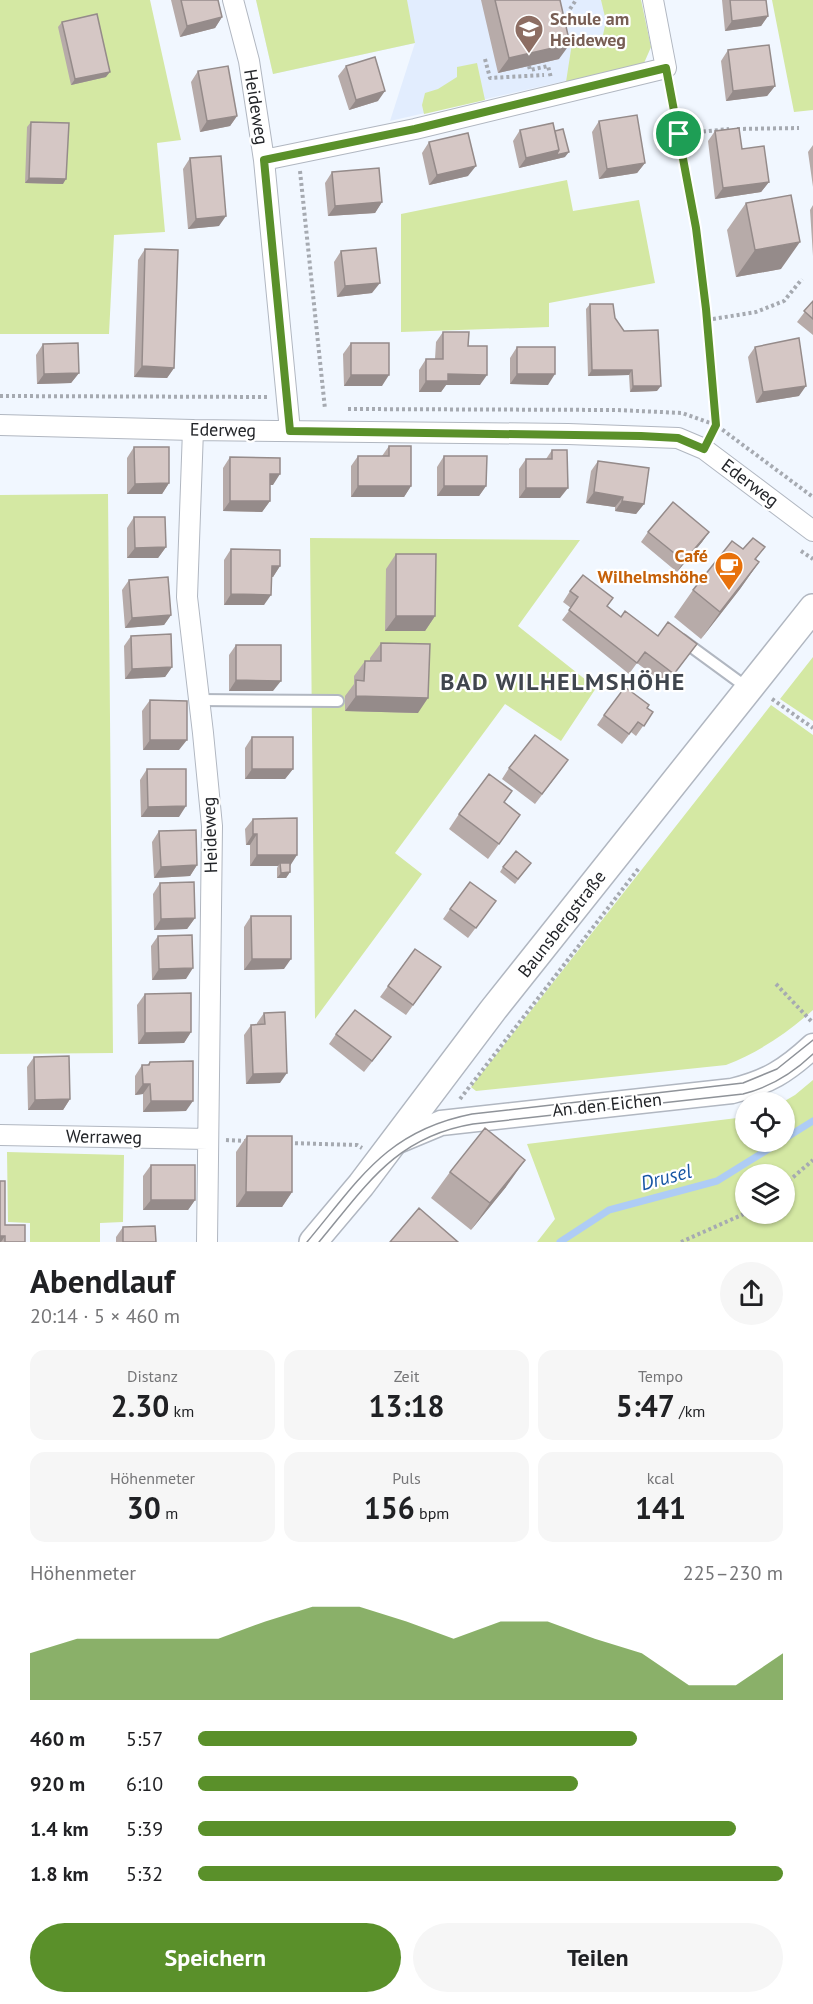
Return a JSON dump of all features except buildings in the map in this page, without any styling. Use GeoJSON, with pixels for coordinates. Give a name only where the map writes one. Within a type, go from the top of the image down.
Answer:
{"type":"FeatureCollection","features":[{"type":"Feature","properties":{"kind":"main road","name":"Baunsbergstraße"},"geometry":{"type":"LineString","coordinates":[[313,1242],[386,1152],[493,1010],[760,694],[813,608]]}},
{"type":"Feature","properties":{"kind":"street","name":"Heideweg"},"geometry":{"type":"LineString","coordinates":[[233,0],[249,61],[264,160],[290,431]]}},
{"type":"Feature","properties":{"kind":"street"},"geometry":{"type":"LineString","coordinates":[[264,160],[415,129],[666,68],[653,0]]}},
{"type":"Feature","properties":{"kind":"street","name":"Ederweg"},"geometry":{"type":"LineString","coordinates":[[0,425],[678,438],[704,449],[813,531]]}},
{"type":"Feature","properties":{"kind":"street","name":"Heideweg"},"geometry":{"type":"LineString","coordinates":[[193,430],[187,597],[212,826],[207,1242]]}},
{"type":"Feature","properties":{"kind":"street","name":"An den Eichen"},"geometry":{"type":"LineString","coordinates":[[386,1152],[441,1124],[732,1091],[755,1085],[790,1067],[813,1046]]}},
{"type":"Feature","properties":{"kind":"street","name":"Werraweg"},"geometry":{"type":"LineString","coordinates":[[0,1135],[208,1139]]}},
{"type":"Feature","properties":{"kind":"lane"},"geometry":{"type":"LineString","coordinates":[[676,635],[760,694]]}},
{"type":"Feature","properties":{"kind":"lane"},"geometry":{"type":"LineString","coordinates":[[199,700],[338,701]]}},
{"type":"Feature","properties":{"kind":"path"},"geometry":{"type":"LineString","coordinates":[[570,9],[576,0]]}},
{"type":"Feature","properties":{"kind":"path"},"geometry":{"type":"LineString","coordinates":[[485,59],[490,78],[550,75]]}},
{"type":"Feature","properties":{"kind":"path"},"geometry":{"type":"LineString","coordinates":[[529,66],[530,70],[546,67]]}},
{"type":"Feature","properties":{"kind":"path"},"geometry":{"type":"LineString","coordinates":[[666,68],[696,228],[707,320],[716,425],[704,449]]}},
{"type":"Feature","properties":{"kind":"path"},"geometry":{"type":"LineString","coordinates":[[679,134],[720,129],[799,128]]}},
{"type":"Feature","properties":{"kind":"path"},"geometry":{"type":"LineString","coordinates":[[298,153],[325,409]]}},
{"type":"Feature","properties":{"kind":"path"},"geometry":{"type":"LineString","coordinates":[[707,320],[756,312],[784,301],[802,279]]}},
{"type":"Feature","properties":{"kind":"path"},"geometry":{"type":"LineString","coordinates":[[0,396],[287,397]]}},
{"type":"Feature","properties":{"kind":"path"},"geometry":{"type":"LineString","coordinates":[[801,551],[813,559]]}},
{"type":"Feature","properties":{"kind":"path"},"geometry":{"type":"LineString","coordinates":[[760,694],[813,728]]}},
{"type":"Feature","properties":{"kind":"path"},"geometry":{"type":"LineString","coordinates":[[441,1124],[647,859]]}},
{"type":"Feature","properties":{"kind":"path"},"geometry":{"type":"LineString","coordinates":[[777,984],[813,1023]]}},
{"type":"Feature","properties":{"kind":"path"},"geometry":{"type":"LineString","coordinates":[[208,1139],[254,1141]]}},
{"type":"Feature","properties":{"kind":"path"},"geometry":{"type":"LineString","coordinates":[[288,1143],[357,1145],[386,1152]]}},
{"type":"Feature","properties":{"kind":"path"},"geometry":{"type":"LineString","coordinates":[[795,1176],[813,1160]]}},
{"type":"Feature","properties":{"kind":"path"},"geometry":{"type":"LineString","coordinates":[[681,1242],[735,1218]]}},
{"type":"Feature","properties":{"kind":"shaded area","name":"Schule am Heideweg"},"geometry":{"type":"Polygon","coordinates":[[[256,0],[641,0],[651,47],[644,63],[390,121],[415,43],[273,74],[256,0]]]}},
{"type":"Feature","properties":{"kind":"green space"},"geometry":{"type":"Polygon","coordinates":[[[0,0],[150,0],[181,140],[157,143],[165,232],[114,235],[109,334],[0,334],[0,0]]]}},
{"type":"Feature","properties":{"kind":"green space"},"geometry":{"type":"Polygon","coordinates":[[[256,0],[407,0],[415,43],[273,74],[256,0]]]}},
{"type":"Feature","properties":{"kind":"green space"},"geometry":{"type":"Polygon","coordinates":[[[601,0],[641,0],[651,47],[644,63],[566,82],[572,43],[600,49],[606,21],[601,0]]]}},
{"type":"Feature","properties":{"kind":"green space"},"geometry":{"type":"Polygon","coordinates":[[[772,0],[813,0],[813,110],[794,112],[772,0]]]}},
{"type":"Feature","properties":{"kind":"green space"},"geometry":{"type":"Polygon","coordinates":[[[477,63],[485,100],[424,114],[422,105],[425,93],[438,89],[457,77],[457,67],[477,63]]]}},
{"type":"Feature","properties":{"kind":"green space"},"geometry":{"type":"Polygon","coordinates":[[[567,180],[573,211],[639,200],[655,283],[549,303],[549,327],[401,332],[401,214],[567,180]]]}},
{"type":"Feature","properties":{"kind":"green space"},"geometry":{"type":"Polygon","coordinates":[[[108,494],[113,1053],[0,1054],[0,495],[108,494]]]}},
{"type":"Feature","properties":{"kind":"green space"},"geometry":{"type":"Polygon","coordinates":[[[310,538],[580,540],[518,626],[596,688],[561,741],[505,704],[395,853],[422,874],[315,1019],[310,538]]]}},
{"type":"Feature","properties":{"kind":"green space"},"geometry":{"type":"Polygon","coordinates":[[[813,657],[813,721],[780,699],[813,657]]]}},
{"type":"Feature","properties":{"kind":"green space"},"geometry":{"type":"Polygon","coordinates":[[[771,705],[813,735],[813,1010],[772,1042],[726,1065],[476,1091],[471,1087],[771,705]]]}},
{"type":"Feature","properties":{"kind":"green space"},"geometry":{"type":"Polygon","coordinates":[[[813,1080],[813,1242],[537,1242],[555,1219],[527,1144],[735,1118],[735,1152],[795,1152],[795,1095],[813,1080]]]}},
{"type":"Feature","properties":{"kind":"green space"},"geometry":{"type":"Polygon","coordinates":[[[7,1152],[124,1155],[123,1222],[100,1223],[100,1242],[30,1242],[30,1223],[8,1222],[7,1152]]]}},
{"type":"Feature","properties":{"kind":"waterway","name":"Drusel"},"geometry":{"type":"LineString","coordinates":[[795,1132],[813,1121]]}},
{"type":"Feature","properties":{"kind":"waterway","name":"Drusel"},"geometry":{"type":"LineString","coordinates":[[560,1242],[609,1210],[717,1181],[764,1152]]}},
{"type":"Feature","properties":{"kind":"tram line"},"geometry":{"type":"LineString","coordinates":[[307,1242],[359,1179],[377,1161],[417,1132],[442,1122],[472,1114],[743,1083],[777,1069],[813,1040]]}},
{"type":"Feature","properties":{"kind":"tram line"},"geometry":{"type":"LineString","coordinates":[[319,1242],[384,1167],[402,1152],[446,1131],[473,1124],[743,1094],[781,1079],[813,1054]]}},
{"type":"Feature","properties":{"kind":"place","name":"Schule am Heideweg"},"geometry":{"type":"Point","coordinates":[529,54]}},
{"type":"Feature","properties":{"kind":"place","name":"Café Wilhelmshöhe"},"geometry":{"type":"Point","coordinates":[729,592]}},
{"type":"Feature","properties":{"kind":"district","name":"BAD WILHELMSHÖHE"},"geometry":{"type":"Point","coordinates":[563,682]}},
{"type":"Feature","properties":{"kind":"route"},"geometry":{"type":"LineString","coordinates":[[666,68],[679,134],[696,228],[716,425],[704,449],[678,438],[641,436],[290,431],[264,160],[415,129],[666,68]]}}]}
